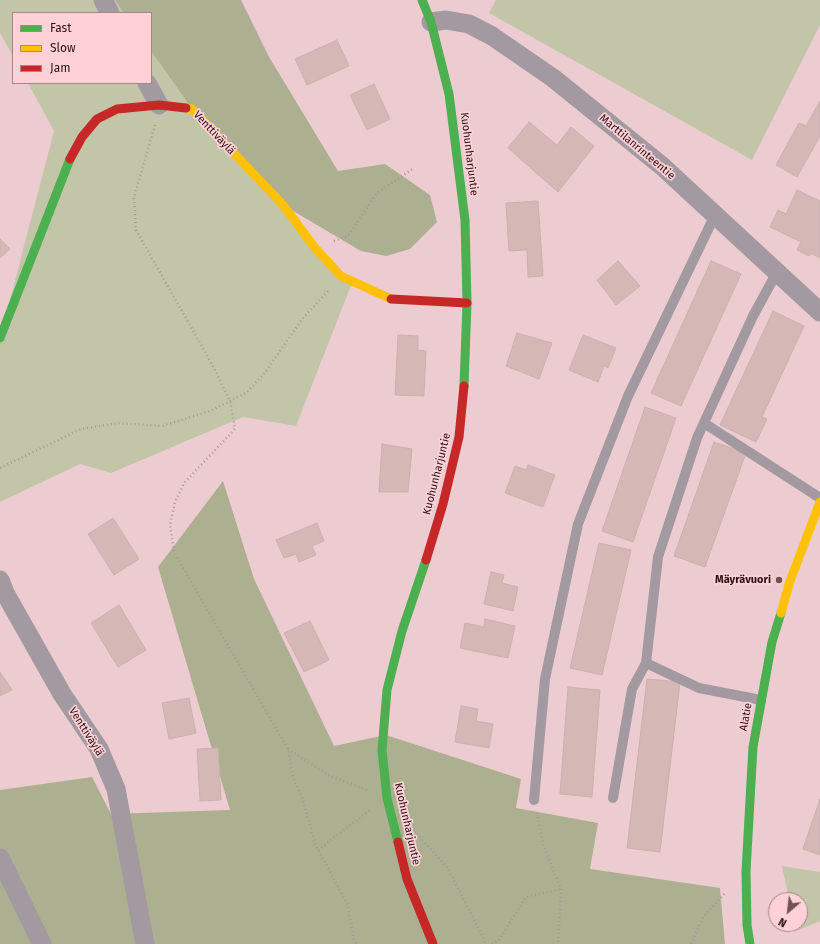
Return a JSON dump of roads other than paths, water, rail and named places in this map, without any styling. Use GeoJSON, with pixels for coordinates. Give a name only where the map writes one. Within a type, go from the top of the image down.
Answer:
{"type":"FeatureCollection","features":[{"type":"Feature","properties":{"kind":"street"},"geometry":{"type":"LineString","coordinates":[[103,0],[109,12]]}},
{"type":"Feature","properties":{"kind":"street","name":"Kuohunharjuntie"},"geometry":{"type":"LineString","coordinates":[[422,0],[432,22],[449,94],[460,177],[465,220],[467,303],[466,363],[459,437],[443,504],[423,572],[402,631],[387,690],[382,750],[387,798],[407,879],[433,944]]}},
{"type":"Feature","properties":{"kind":"street","name":"Marttilanrinteentie"},"geometry":{"type":"LineString","coordinates":[[432,22],[446,20],[469,24],[492,36],[565,88],[662,166],[820,312]]}},
{"type":"Feature","properties":{"kind":"street"},"geometry":{"type":"LineString","coordinates":[[148,84],[159,105]]}},
{"type":"Feature","properties":{"kind":"street","name":"Venttiväylä"},"geometry":{"type":"LineString","coordinates":[[0,338],[71,156],[82,137],[97,120],[116,109],[159,105],[192,109],[283,205],[315,248],[341,276],[389,299],[467,303]]}},
{"type":"Feature","properties":{"kind":"street","name":"Alatie"},"geometry":{"type":"LineString","coordinates":[[750,944],[747,925],[746,871],[753,747],[772,642],[788,588],[820,502]]}},
{"type":"Feature","properties":{"kind":"street","name":"Venttiväylä"},"geometry":{"type":"LineString","coordinates":[[0,580],[5,593],[62,694],[99,749],[116,789],[146,944]]}},
{"type":"Feature","properties":{"kind":"street"},"geometry":{"type":"LineString","coordinates":[[0,858],[42,944]]}},
{"type":"Feature","properties":{"kind":"lane"},"geometry":{"type":"LineString","coordinates":[[534,800],[545,679],[578,524],[628,396],[715,215]]}},
{"type":"Feature","properties":{"kind":"lane"},"geometry":{"type":"LineString","coordinates":[[613,798],[632,689],[646,663],[658,557],[704,423],[753,316],[777,272]]}},
{"type":"Feature","properties":{"kind":"lane"},"geometry":{"type":"LineString","coordinates":[[704,423],[820,498]]}},
{"type":"Feature","properties":{"kind":"lane"},"geometry":{"type":"LineString","coordinates":[[646,663],[699,688],[761,700]]}},
{"type":"Feature","properties":{"kind":"place","name":"Mäyrävuori"},"geometry":{"type":"Point","coordinates":[779,580]}}]}
